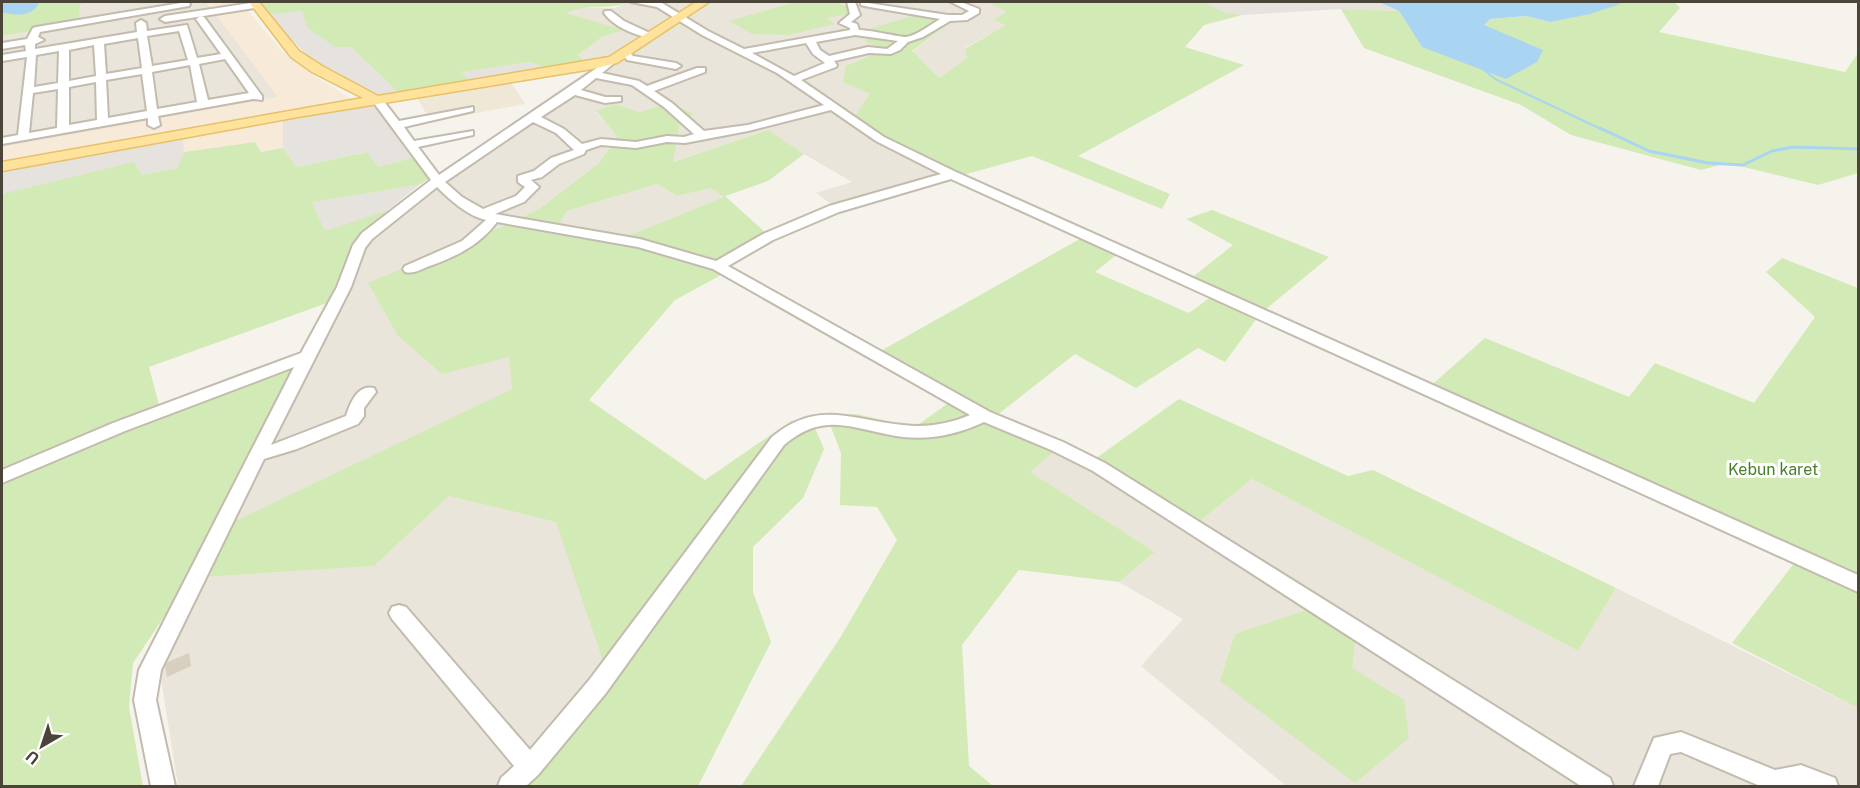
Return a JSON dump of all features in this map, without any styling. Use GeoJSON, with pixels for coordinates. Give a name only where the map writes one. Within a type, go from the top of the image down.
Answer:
{"type":"FeatureCollection","features":[{"type":"Feature","properties":{"kind":"main road"},"geometry":{"type":"LineString","coordinates":[[2,167],[567,70],[613,60],[703,2]]}},
{"type":"Feature","properties":{"kind":"main road"},"geometry":{"type":"LineString","coordinates":[[256,3],[295,54],[317,69],[378,101]]}},
{"type":"Feature","properties":{"kind":"street"},"geometry":{"type":"LineString","coordinates":[[635,2],[659,6],[794,79],[880,139],[952,175],[1858,584]]}},
{"type":"Feature","properties":{"kind":"street"},"geometry":{"type":"LineString","coordinates":[[855,32],[854,26],[844,23],[855,15],[852,5],[865,2],[948,18],[964,18],[976,11],[969,4],[955,2]]}},
{"type":"Feature","properties":{"kind":"street"},"geometry":{"type":"LineString","coordinates":[[2,58],[99,41],[141,28],[256,3]]}},
{"type":"Feature","properties":{"kind":"street"},"geometry":{"type":"LineString","coordinates":[[2,36],[140,7],[187,5]]}},
{"type":"Feature","properties":{"kind":"street"},"geometry":{"type":"LineString","coordinates":[[140,7],[146,70],[154,119],[163,128],[163,138]]}},
{"type":"Feature","properties":{"kind":"street"},"geometry":{"type":"LineString","coordinates":[[608,13],[613,20],[639,33],[649,35]]}},
{"type":"Feature","properties":{"kind":"street"},"geometry":{"type":"LineString","coordinates":[[827,59],[868,50],[888,52],[897,48],[905,40],[920,35],[948,18]]}},
{"type":"Feature","properties":{"kind":"street"},"geometry":{"type":"LineString","coordinates":[[2,141],[103,122],[154,119],[203,104],[256,97],[202,21],[183,27],[141,28],[129,25]]}},
{"type":"Feature","properties":{"kind":"street"},"geometry":{"type":"LineString","coordinates":[[183,27],[199,79],[203,104]]}},
{"type":"Feature","properties":{"kind":"street"},"geometry":{"type":"LineString","coordinates":[[2,46],[108,28]]}},
{"type":"Feature","properties":{"kind":"street"},"geometry":{"type":"LineString","coordinates":[[24,137],[32,57],[30,41],[36,30]]}},
{"type":"Feature","properties":{"kind":"street"},"geometry":{"type":"LineString","coordinates":[[743,52],[855,32],[881,34],[905,40]]}},
{"type":"Feature","properties":{"kind":"street"},"geometry":{"type":"LineString","coordinates":[[794,79],[813,73],[819,67],[832,65],[816,52],[811,39]]}},
{"type":"Feature","properties":{"kind":"street"},"geometry":{"type":"LineString","coordinates":[[99,41],[103,122]]}},
{"type":"Feature","properties":{"kind":"street"},"geometry":{"type":"LineString","coordinates":[[63,130],[64,47]]}},
{"type":"Feature","properties":{"kind":"street"},"geometry":{"type":"LineString","coordinates":[[626,52],[630,58],[676,66]]}},
{"type":"Feature","properties":{"kind":"street"},"geometry":{"type":"LineString","coordinates":[[28,91],[226,56]]}},
{"type":"Feature","properties":{"kind":"street"},"geometry":{"type":"LineString","coordinates":[[163,786],[145,700],[150,670],[256,455],[344,287],[358,248],[367,236],[438,180],[573,91],[613,60]]}},
{"type":"Feature","properties":{"kind":"street"},"geometry":{"type":"LineString","coordinates":[[646,90],[701,70]]}},
{"type":"Feature","properties":{"kind":"street"},"geometry":{"type":"LineString","coordinates":[[594,75],[624,80],[646,90],[702,135]]}},
{"type":"Feature","properties":{"kind":"street"},"geometry":{"type":"LineString","coordinates":[[199,79],[221,101]]}},
{"type":"Feature","properties":{"kind":"street"},"geometry":{"type":"LineString","coordinates":[[573,91],[605,100],[617,99]]}},
{"type":"Feature","properties":{"kind":"street"},"geometry":{"type":"LineString","coordinates":[[378,101],[438,180],[472,211],[487,217],[640,243],[718,266],[984,416],[1099,466],[1590,784]]}},
{"type":"Feature","properties":{"kind":"street"},"geometry":{"type":"LineString","coordinates":[[487,217],[520,199],[533,187],[522,179],[538,174],[555,161],[580,152],[580,148],[601,141],[636,145],[667,139],[685,140],[748,128],[833,106]]}},
{"type":"Feature","properties":{"kind":"street"},"geometry":{"type":"LineString","coordinates":[[398,125],[469,109]]}},
{"type":"Feature","properties":{"kind":"street"},"geometry":{"type":"LineString","coordinates":[[532,118],[560,131],[580,148]]}},
{"type":"Feature","properties":{"kind":"street"},"geometry":{"type":"LineString","coordinates":[[139,143],[144,131],[154,119]]}},
{"type":"Feature","properties":{"kind":"street"},"geometry":{"type":"LineString","coordinates":[[412,145],[469,133]]}},
{"type":"Feature","properties":{"kind":"street"},"geometry":{"type":"LineString","coordinates":[[718,266],[768,237],[824,213],[952,175]]}},
{"type":"Feature","properties":{"kind":"street"},"geometry":{"type":"LineString","coordinates":[[410,269],[474,242],[487,230],[487,217]]}},
{"type":"Feature","properties":{"kind":"street"},"geometry":{"type":"LineString","coordinates":[[2,477],[119,427],[307,356]]}},
{"type":"Feature","properties":{"kind":"street"},"geometry":{"type":"LineString","coordinates":[[256,455],[291,445],[352,420],[356,416],[356,407],[368,392]]}},
{"type":"Feature","properties":{"kind":"street"},"geometry":{"type":"LineString","coordinates":[[510,786],[530,767],[598,686],[778,441],[798,426],[817,420],[845,420],[902,431],[926,432],[959,428],[984,416]]}},
{"type":"Feature","properties":{"kind":"street"},"geometry":{"type":"LineString","coordinates":[[399,613],[530,767]]}},
{"type":"Feature","properties":{"kind":"street"},"geometry":{"type":"LineString","coordinates":[[1646,786],[1662,745],[1681,742],[1774,781],[1793,774],[1826,786]]}},
{"type":"Feature","properties":{"kind":"shaded area"},"geometry":{"type":"Polygon","coordinates":[[[85,2],[240,2],[283,53],[309,73],[351,99],[2,162],[2,36],[79,23],[80,5],[85,2]]]}},
{"type":"Feature","properties":{"kind":"shaded area"},"geometry":{"type":"Polygon","coordinates":[[[206,2],[240,2],[283,53],[309,73],[351,99],[2,162],[2,147],[278,97],[206,2]]]}},
{"type":"Feature","properties":{"kind":"shaded area"},"geometry":{"type":"Polygon","coordinates":[[[629,2],[987,2],[1008,12],[993,20],[1007,25],[965,48],[967,58],[939,78],[912,52],[951,21],[886,50],[870,94],[956,177],[838,209],[816,193],[852,182],[785,143],[768,130],[672,162],[680,122],[693,114],[670,103],[639,112],[615,104],[596,112],[617,135],[599,163],[539,209],[483,235],[510,356],[513,389],[232,523],[348,291],[371,236],[435,185],[624,56],[588,64],[577,56],[602,37],[623,30],[565,13],[577,8],[615,8],[629,2]]]}},
{"type":"Feature","properties":{"kind":"shaded area"},"geometry":{"type":"Polygon","coordinates":[[[1203,2],[1379,2],[1399,11],[1341,9],[1242,15],[1224,12],[1203,2]]]}},
{"type":"Feature","properties":{"kind":"shaded area"},"geometry":{"type":"Polygon","coordinates":[[[302,11],[351,47],[401,95],[385,98],[312,60],[267,15],[302,11]]]}},
{"type":"Feature","properties":{"kind":"shaded area"},"geometry":{"type":"Polygon","coordinates":[[[530,62],[553,71],[472,83],[460,72],[530,62]]]}},
{"type":"Feature","properties":{"kind":"shaded area"},"geometry":{"type":"Polygon","coordinates":[[[511,82],[525,104],[431,122],[418,99],[511,82]]]}},
{"type":"Feature","properties":{"kind":"shaded area"},"geometry":{"type":"Polygon","coordinates":[[[374,105],[380,107],[415,157],[378,167],[366,152],[297,167],[283,148],[283,119],[374,105]]]}},
{"type":"Feature","properties":{"kind":"shaded area"},"geometry":{"type":"Polygon","coordinates":[[[283,119],[283,148],[261,152],[255,142],[184,152],[183,138],[283,119]]]}},
{"type":"Feature","properties":{"kind":"shaded area"},"geometry":{"type":"Polygon","coordinates":[[[183,138],[184,152],[177,168],[2,194],[2,171],[183,138]]]}},
{"type":"Feature","properties":{"kind":"shaded area"},"geometry":{"type":"Polygon","coordinates":[[[657,184],[677,196],[711,188],[725,197],[623,238],[560,223],[567,211],[657,184]]]}},
{"type":"Feature","properties":{"kind":"shaded area"},"geometry":{"type":"Polygon","coordinates":[[[419,185],[388,210],[325,232],[312,202],[419,185]]]}},
{"type":"Feature","properties":{"kind":"shaded area"},"geometry":{"type":"Polygon","coordinates":[[[1061,446],[1194,526],[1252,479],[1578,651],[1616,588],[1858,708],[1858,786],[1286,786],[1141,666],[1183,619],[1119,582],[1155,552],[1029,472],[1061,446]]]}},
{"type":"Feature","properties":{"kind":"shaded area"},"geometry":{"type":"Polygon","coordinates":[[[449,496],[557,522],[607,673],[507,786],[178,786],[159,667],[205,577],[374,566],[449,496]]]}},
{"type":"Feature","properties":{"kind":"green space"},"geometry":{"type":"Polygon","coordinates":[[[2,2],[85,2],[80,5],[79,23],[2,36],[2,2]]]}},
{"type":"Feature","properties":{"kind":"green space"},"geometry":{"type":"Polygon","coordinates":[[[254,2],[630,2],[622,5],[582,8],[566,13],[624,30],[602,37],[578,55],[588,64],[553,71],[530,62],[461,72],[472,83],[401,95],[351,47],[335,47],[308,28],[302,11],[267,15],[254,2]]]}},
{"type":"Feature","properties":{"kind":"green space"},"geometry":{"type":"Polygon","coordinates":[[[796,2],[836,2],[858,12],[826,18],[835,24],[788,35],[752,34],[729,21],[796,2]]]}},
{"type":"Feature","properties":{"kind":"green space"},"geometry":{"type":"Polygon","coordinates":[[[987,2],[1203,2],[1224,12],[1242,15],[1204,25],[1185,47],[1244,65],[1078,156],[1170,194],[1162,209],[1032,156],[956,177],[852,121],[870,94],[843,82],[846,66],[885,50],[865,42],[872,28],[919,14],[952,21],[912,51],[939,78],[967,58],[965,49],[1006,25],[993,20],[1007,12],[987,2]]]}},
{"type":"Feature","properties":{"kind":"green space"},"geometry":{"type":"Polygon","coordinates":[[[1619,2],[1675,2],[1680,8],[1659,32],[1845,72],[1858,53],[1858,173],[1818,185],[1727,163],[1701,170],[1571,135],[1521,105],[1364,48],[1341,9],[1399,11],[1422,47],[1484,25],[1490,19],[1526,16],[1550,22],[1619,2]]]}},
{"type":"Feature","properties":{"kind":"green space"},"geometry":{"type":"Polygon","coordinates":[[[670,103],[694,114],[680,122],[673,162],[768,130],[804,154],[768,181],[725,196],[767,234],[723,274],[675,300],[589,400],[705,480],[791,421],[811,419],[824,449],[803,498],[753,547],[753,592],[771,642],[698,786],[507,786],[607,673],[556,522],[449,496],[374,566],[205,577],[231,523],[512,389],[509,357],[442,374],[398,336],[368,283],[539,209],[599,163],[617,136],[596,111],[615,104],[639,112],[670,103]],[[657,184],[567,211],[560,223],[623,238],[724,197],[711,188],[677,196],[657,184]]]}},
{"type":"Feature","properties":{"kind":"green space"},"geometry":{"type":"Polygon","coordinates":[[[255,142],[261,152],[283,148],[297,167],[367,152],[378,167],[415,157],[430,178],[419,185],[312,202],[325,231],[388,210],[357,240],[327,303],[149,367],[160,409],[299,354],[190,578],[133,663],[129,707],[143,786],[2,786],[2,194],[134,162],[142,175],[177,168],[184,152],[255,142]]]}},
{"type":"Feature","properties":{"kind":"green space"},"geometry":{"type":"Polygon","coordinates":[[[1212,210],[1329,257],[1260,314],[1225,362],[1198,348],[1136,388],[1075,354],[996,416],[1061,446],[1030,472],[1155,552],[1119,582],[1019,570],[962,645],[969,766],[993,786],[741,786],[840,638],[897,540],[877,507],[840,505],[841,453],[827,417],[856,414],[915,427],[947,404],[870,357],[1085,236],[1120,252],[1095,272],[1189,313],[1216,293],[1189,280],[1233,245],[1186,219],[1212,210]]]}},
{"type":"Feature","properties":{"kind":"green space","name":"Kebun karet"},"geometry":{"type":"Polygon","coordinates":[[[1782,258],[1858,288],[1858,708],[1732,643],[1799,557],[1427,389],[1485,338],[1629,397],[1655,363],[1754,403],[1815,317],[1766,272],[1782,258]]]}},
{"type":"Feature","properties":{"kind":"green space"},"geometry":{"type":"Polygon","coordinates":[[[1179,399],[1348,476],[1373,470],[1616,588],[1578,651],[1252,479],[1194,526],[1092,461],[1179,399]]]}},
{"type":"Feature","properties":{"kind":"green space"},"geometry":{"type":"Polygon","coordinates":[[[1313,608],[1356,633],[1352,668],[1404,700],[1409,738],[1355,783],[1220,681],[1235,634],[1313,608]]]}},
{"type":"Feature","properties":{"kind":"water"},"geometry":{"type":"Polygon","coordinates":[[[39,2],[37,7],[28,13],[17,15],[2,12],[2,3],[39,2]]]}},
{"type":"Feature","properties":{"kind":"water"},"geometry":{"type":"Polygon","coordinates":[[[1379,2],[1619,2],[1620,4],[1590,14],[1550,22],[1526,16],[1490,19],[1484,25],[1543,50],[1537,62],[1506,79],[1422,47],[1399,11],[1379,2]]]}},
{"type":"Feature","properties":{"kind":"building"},"geometry":{"type":"Polygon","coordinates":[[[189,653],[191,666],[167,677],[165,666],[168,662],[189,653]]]}},
{"type":"Feature","properties":{"kind":"waterway"},"geometry":{"type":"LineString","coordinates":[[1482,68],[1495,79],[1603,130]]}},
{"type":"Feature","properties":{"kind":"waterway"},"geometry":{"type":"LineString","coordinates":[[1600,128],[1649,151],[1708,163],[1743,165],[1772,151],[1793,147],[1858,149]]}}]}
